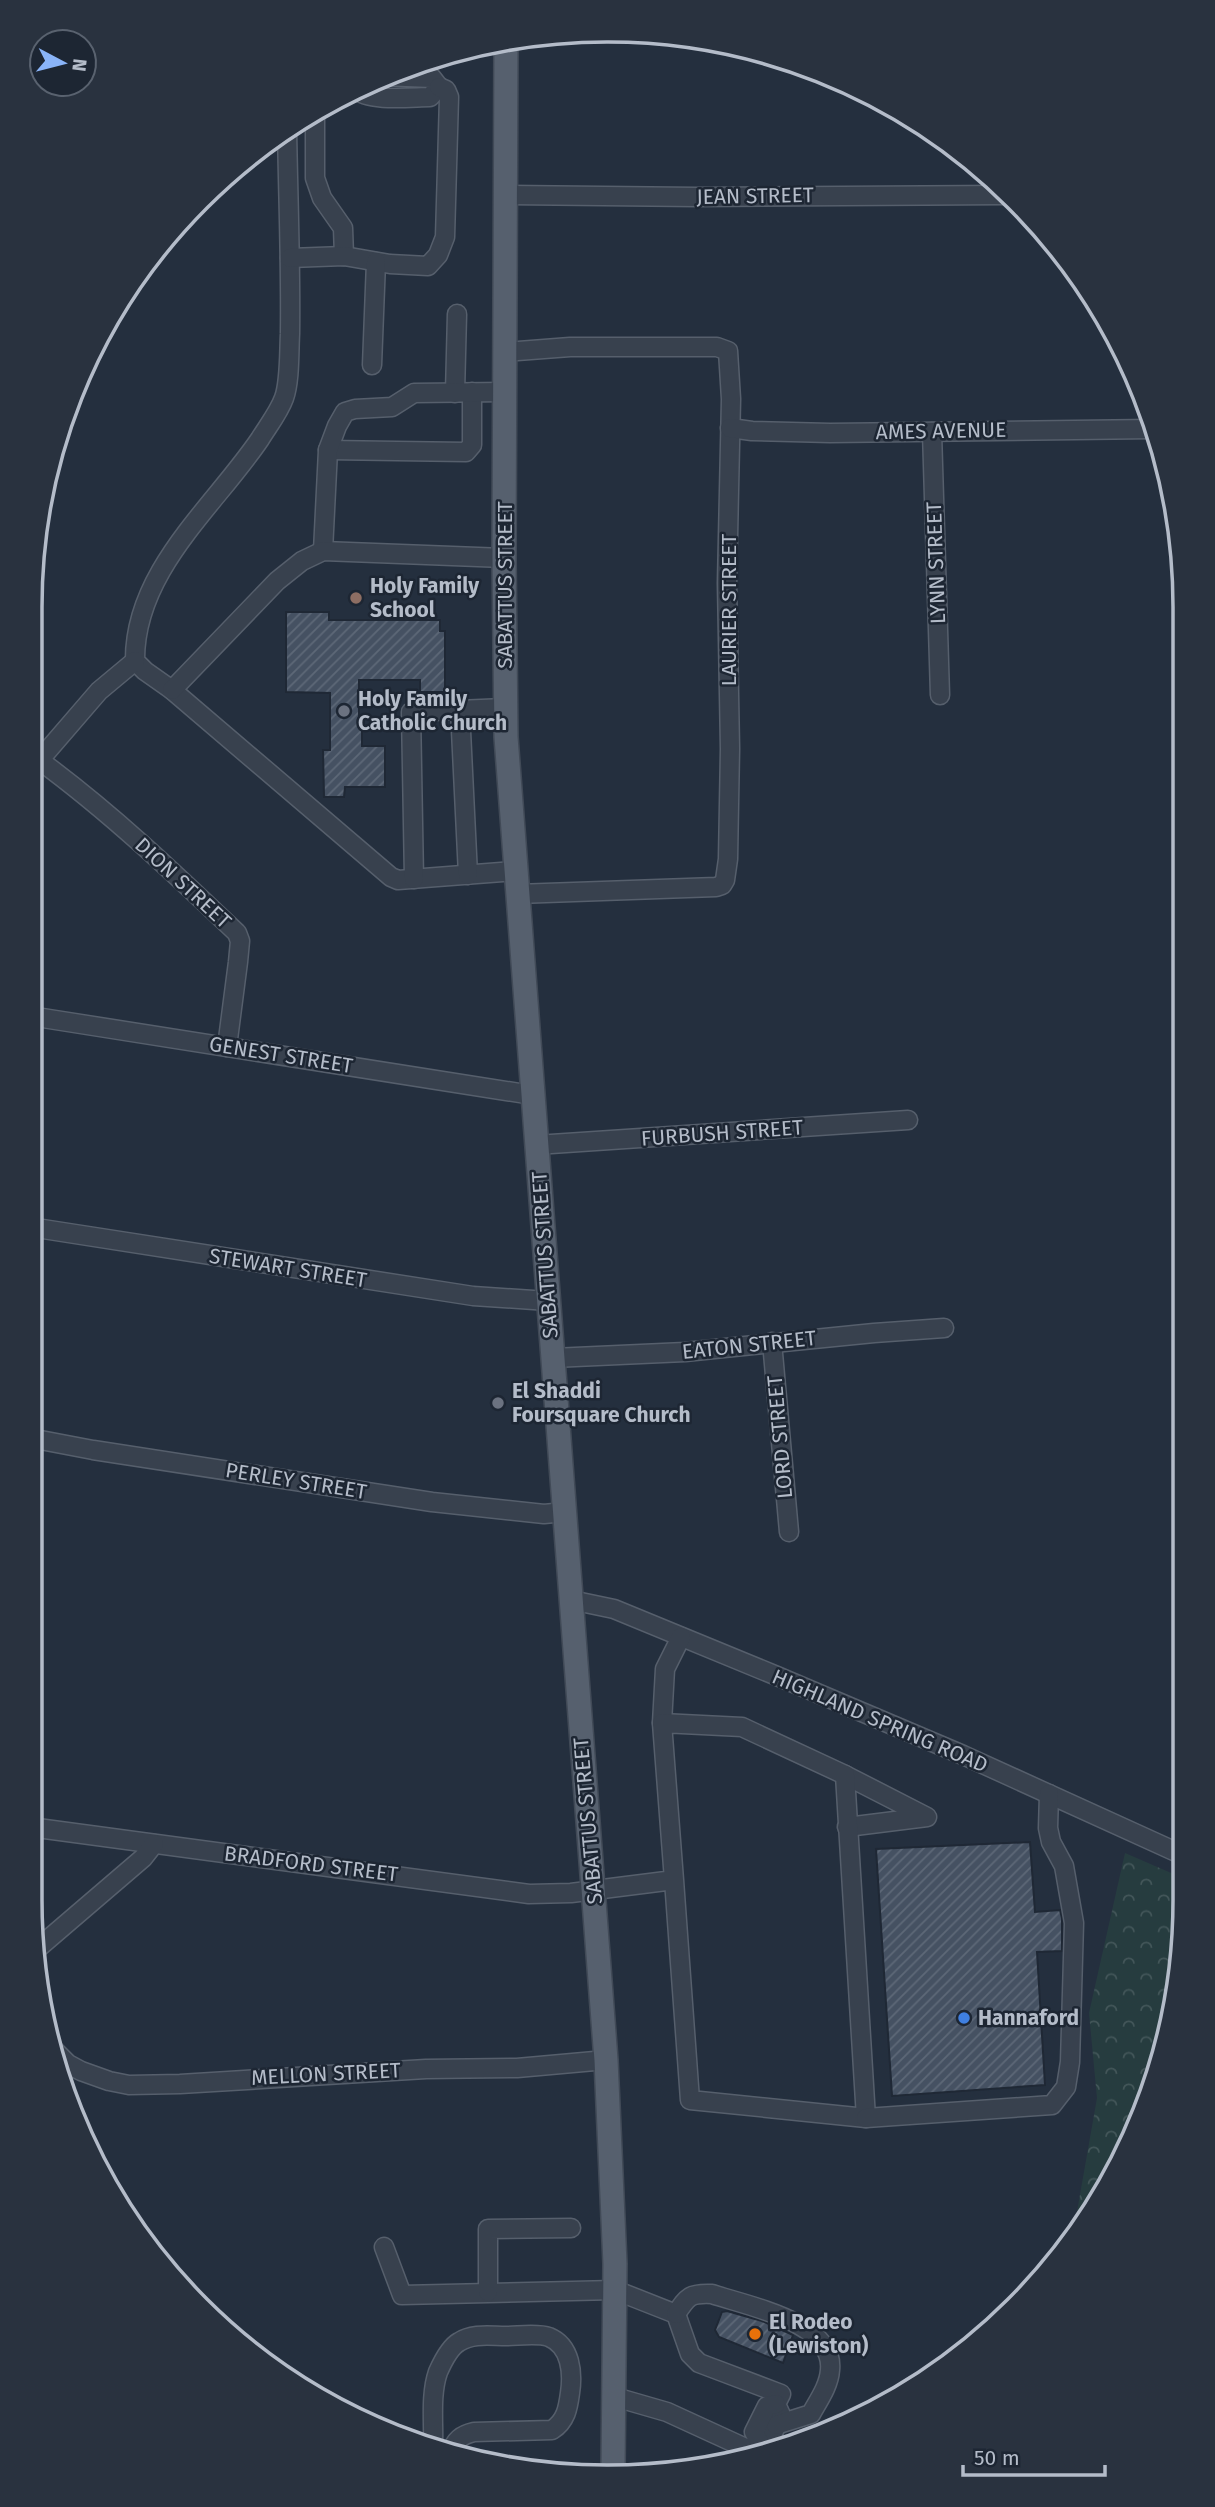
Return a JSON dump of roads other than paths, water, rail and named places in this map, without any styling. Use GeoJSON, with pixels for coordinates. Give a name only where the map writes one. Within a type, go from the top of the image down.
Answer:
{"type":"FeatureCollection","features":[{"type":"Feature","properties":{"kind":"main road","name":"SABATTUS STREET"},"geometry":{"type":"LineString","coordinates":[[506,52],[505,708],[515,871],[606,2060],[612,2158],[615,2290],[613,2465]]}},
{"type":"Feature","properties":{"kind":"street"},"geometry":{"type":"LineString","coordinates":[[290,258],[344,256],[428,267],[438,255],[445,237],[449,97],[446,90],[439,87],[432,78],[412,77]]}},
{"type":"Feature","properties":{"kind":"street"},"geometry":{"type":"LineString","coordinates":[[366,96],[430,97],[439,87]]}},
{"type":"Feature","properties":{"kind":"street"},"geometry":{"type":"LineString","coordinates":[[315,124],[315,178],[322,198],[334,211],[343,228],[344,256]]}},
{"type":"Feature","properties":{"kind":"street"},"geometry":{"type":"LineString","coordinates":[[287,141],[290,258],[289,347],[285,397],[243,464],[204,507],[166,562],[146,604],[135,645],[135,661],[391,877],[398,880],[515,871]]}},
{"type":"Feature","properties":{"kind":"street","name":"JEAN STREET"},"geometry":{"type":"LineString","coordinates":[[505,195],[993,195]]}},
{"type":"Feature","properties":{"kind":"street"},"geometry":{"type":"LineString","coordinates":[[372,365],[376,262]]}},
{"type":"Feature","properties":{"kind":"street"},"geometry":{"type":"LineString","coordinates":[[328,450],[466,452],[472,444],[463,392],[457,314]]}},
{"type":"Feature","properties":{"kind":"street","name":"LAURIER STREET"},"geometry":{"type":"LineString","coordinates":[[505,352],[570,347],[723,348],[728,351],[730,358],[727,583],[730,749],[728,859],[725,880],[722,885],[716,887],[517,894]]}},
{"type":"Feature","properties":{"kind":"street"},"geometry":{"type":"LineString","coordinates":[[323,551],[328,450],[345,412],[392,407],[414,393],[505,392]]}},
{"type":"Feature","properties":{"kind":"street","name":"AMES AVENUE"},"geometry":{"type":"LineString","coordinates":[[730,428],[830,433],[1144,429]]}},
{"type":"Feature","properties":{"kind":"street","name":"LYNN STREET"},"geometry":{"type":"LineString","coordinates":[[932,432],[940,695]]}},
{"type":"Feature","properties":{"kind":"street"},"geometry":{"type":"LineString","coordinates":[[172,690],[277,581],[302,561],[323,551],[504,558]]}},
{"type":"Feature","properties":{"kind":"street"},"geometry":{"type":"LineString","coordinates":[[42,758],[99,691],[135,661]]}},
{"type":"Feature","properties":{"kind":"street"},"geometry":{"type":"LineString","coordinates":[[414,878],[411,712],[505,708]]}},
{"type":"Feature","properties":{"kind":"street"},"geometry":{"type":"LineString","coordinates":[[460,710],[468,874]]}},
{"type":"Feature","properties":{"kind":"street","name":"DION STREET"},"geometry":{"type":"LineString","coordinates":[[42,769],[68,781],[135,838],[237,933],[240,942],[239,962],[227,1046]]}},
{"type":"Feature","properties":{"kind":"street","name":"GENEST STREET"},"geometry":{"type":"LineString","coordinates":[[42,1018],[532,1095]]}},
{"type":"Feature","properties":{"kind":"street","name":"FURBUSH STREET"},"geometry":{"type":"LineString","coordinates":[[536,1145],[908,1120]]}},
{"type":"Feature","properties":{"kind":"street","name":"STEWART STREET"},"geometry":{"type":"LineString","coordinates":[[42,1229],[447,1292],[548,1301]]}},
{"type":"Feature","properties":{"kind":"street","name":"EATON STREET"},"geometry":{"type":"LineString","coordinates":[[553,1358],[685,1352],[944,1328]]}},
{"type":"Feature","properties":{"kind":"street","name":"LORD STREET"},"geometry":{"type":"LineString","coordinates":[[772,1342],[789,1532]]}},
{"type":"Feature","properties":{"kind":"street","name":"PERLEY STREET"},"geometry":{"type":"LineString","coordinates":[[42,1440],[432,1502],[544,1514],[564,1512]]}},
{"type":"Feature","properties":{"kind":"street","name":"HIGHLAND SPRING ROAD"},"geometry":{"type":"LineString","coordinates":[[571,1600],[614,1609],[963,1755],[1173,1851]]}},
{"type":"Feature","properties":{"kind":"street"},"geometry":{"type":"LineString","coordinates":[[681,1637],[665,1670],[662,1723],[690,2100],[866,2118],[1052,2105],[1066,2087],[1070,2062],[1074,1923],[1064,1866],[1051,1842],[1048,1828],[1049,1794]]}},
{"type":"Feature","properties":{"kind":"street"},"geometry":{"type":"LineString","coordinates":[[662,1723],[742,1727],[927,1817],[847,1827]]}},
{"type":"Feature","properties":{"kind":"street"},"geometry":{"type":"LineString","coordinates":[[845,1775],[866,2118]]}},
{"type":"Feature","properties":{"kind":"street","name":"BRADFORD STREET"},"geometry":{"type":"LineString","coordinates":[[42,1829],[529,1894],[571,1893],[674,1880]]}},
{"type":"Feature","properties":{"kind":"street"},"geometry":{"type":"LineString","coordinates":[[44,1943],[143,1858],[154,1844]]}},
{"type":"Feature","properties":{"kind":"street","name":"MELLON STREET"},"geometry":{"type":"LineString","coordinates":[[66,2062],[81,2071],[129,2085],[426,2068],[517,2068],[606,2060]]}},
{"type":"Feature","properties":{"kind":"street"},"geometry":{"type":"LineString","coordinates":[[488,2292],[488,2230],[571,2228]]}},
{"type":"Feature","properties":{"kind":"street"},"geometry":{"type":"LineString","coordinates":[[384,2247],[402,2295],[615,2290],[676,2314],[690,2354],[699,2363],[781,2394],[776,2403],[767,2406],[754,2432],[756,2445]]}},
{"type":"Feature","properties":{"kind":"street"},"geometry":{"type":"LineString","coordinates":[[676,2314],[687,2298],[697,2293],[712,2294],[802,2324],[820,2338],[828,2352],[831,2370],[824,2391],[811,2414],[776,2425]]}},
{"type":"Feature","properties":{"kind":"street"},"geometry":{"type":"LineString","coordinates":[[433,2437],[438,2373],[455,2344],[467,2338],[482,2336],[548,2337],[560,2346],[570,2359],[572,2382],[568,2409],[560,2424],[552,2430],[474,2432],[464,2434],[454,2444]]}},
{"type":"Feature","properties":{"kind":"street"},"geometry":{"type":"LineString","coordinates":[[615,2397],[667,2412],[752,2446]]}},
{"type":"Feature","properties":{"kind":"street"},"geometry":{"type":"LineString","coordinates":[[766,2442],[770,2440],[781,2415],[776,2403]]}},
{"type":"Feature","properties":{"kind":"place","name":"Holy Family School"},"geometry":{"type":"Point","coordinates":[356,598]}},
{"type":"Feature","properties":{"kind":"place","name":"Holy Family Catholic Church"},"geometry":{"type":"Point","coordinates":[344,711]}},
{"type":"Feature","properties":{"kind":"place","name":"El Shaddi Foursquare Church"},"geometry":{"type":"Point","coordinates":[498,1403]}},
{"type":"Feature","properties":{"kind":"place","name":"Hannaford"},"geometry":{"type":"Point","coordinates":[964,2018]}},
{"type":"Feature","properties":{"kind":"place","name":"El Rodeo (Lewiston)"},"geometry":{"type":"Point","coordinates":[755,2334]}}]}
